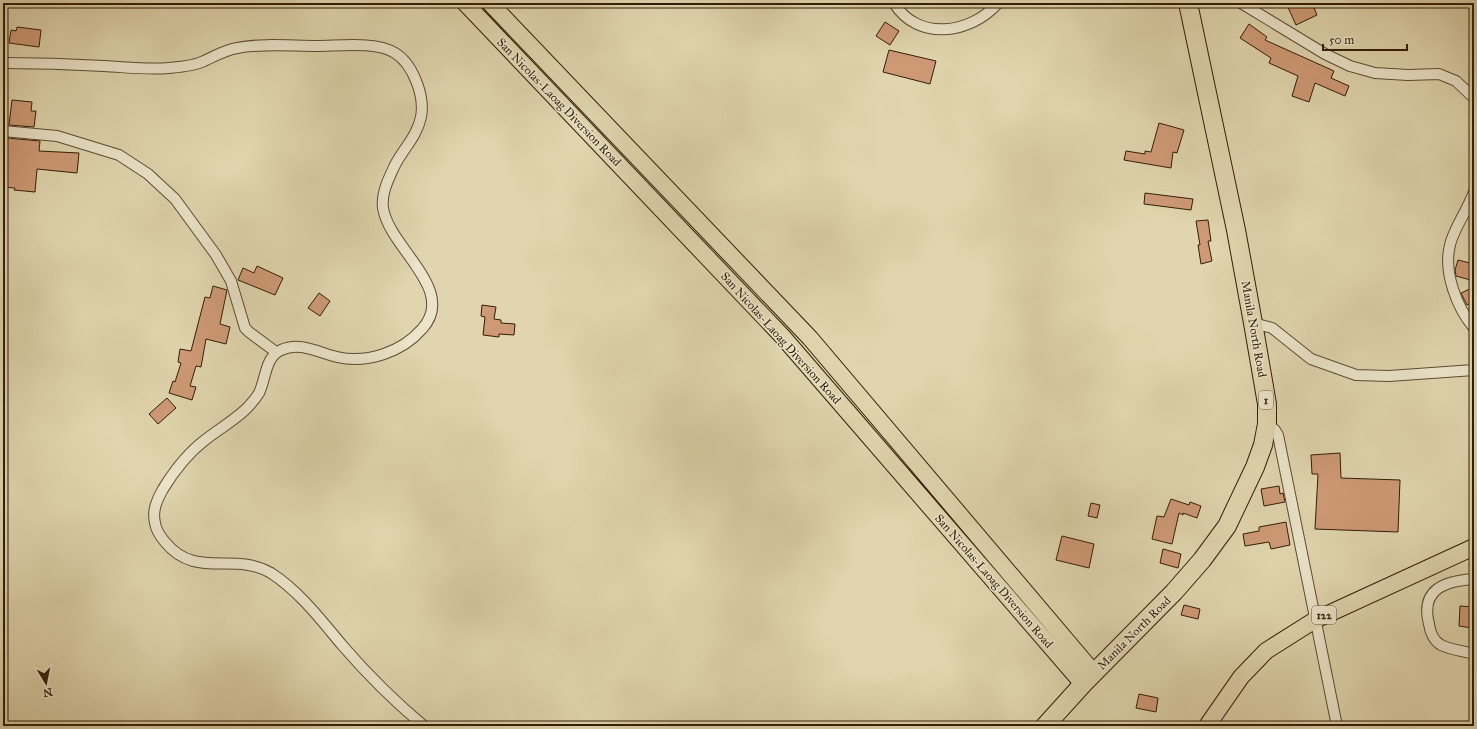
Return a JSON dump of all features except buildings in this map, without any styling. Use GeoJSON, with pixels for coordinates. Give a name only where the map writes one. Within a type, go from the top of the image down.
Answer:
{"type":"FeatureCollection","features":[{"type":"Feature","properties":{"kind":"highway","name":"Manila North Road"},"geometry":{"type":"LineString","coordinates":[[1045,726],[1174,592],[1202,560],[1227,526],[1255,467],[1263,445],[1267,424],[1267,404],[1236,230],[1188,3]]}},
{"type":"Feature","properties":{"kind":"main road","name":"San Nicolas-Laoag Diversion Road"},"geometry":{"type":"LineString","coordinates":[[465,3],[783,337],[1089,679]]}},
{"type":"Feature","properties":{"kind":"main road","name":"San Nicolas-Laoag Diversion Road"},"geometry":{"type":"LineString","coordinates":[[490,3],[810,338],[1089,679]]}},
{"type":"Feature","properties":{"kind":"main road","name":"122"},"geometry":{"type":"LineString","coordinates":[[1207,726],[1240,677],[1266,651],[1315,620],[1474,547]]}},
{"type":"Feature","properties":{"kind":"street"},"geometry":{"type":"LineString","coordinates":[[894,3],[898,10],[917,24],[930,29],[944,30],[968,25],[983,17],[998,3]]}},
{"type":"Feature","properties":{"kind":"street"},"geometry":{"type":"LineString","coordinates":[[1241,3],[1325,54],[1350,66],[1375,73],[1408,75],[1439,74],[1456,81],[1474,98]]}},
{"type":"Feature","properties":{"kind":"street"},"geometry":{"type":"LineString","coordinates":[[3,63],[165,68],[196,64],[228,50],[240,47],[285,45],[376,47],[392,51],[406,64],[419,91],[422,113],[412,140],[398,160],[390,177],[384,192],[383,205],[391,229],[430,288],[433,301],[430,318],[417,334],[383,355],[366,358],[341,358],[305,347],[292,346],[276,352],[271,358],[258,394],[246,409],[203,441],[188,455],[170,478],[155,503],[155,524],[160,536],[172,550],[183,559],[202,563],[236,563],[253,565],[268,571],[280,580],[310,608],[373,680],[424,726]]}},
{"type":"Feature","properties":{"kind":"street"},"geometry":{"type":"LineString","coordinates":[[3,131],[57,136],[120,155],[148,174],[175,199],[216,255],[231,281],[245,328],[276,352]]}},
{"type":"Feature","properties":{"kind":"street"},"geometry":{"type":"LineString","coordinates":[[1474,192],[1450,244],[1447,259],[1459,305],[1474,328]]}},
{"type":"Feature","properties":{"kind":"street"},"geometry":{"type":"LineString","coordinates":[[1253,323],[1272,328],[1311,359],[1356,375],[1389,376],[1474,370]]}},
{"type":"Feature","properties":{"kind":"street"},"geometry":{"type":"LineString","coordinates":[[1267,424],[1275,430],[1278,435],[1337,726]]}},
{"type":"Feature","properties":{"kind":"street"},"geometry":{"type":"LineString","coordinates":[[1474,579],[1444,584],[1435,590],[1427,603],[1426,616],[1432,634],[1440,644],[1474,654]]}}]}
